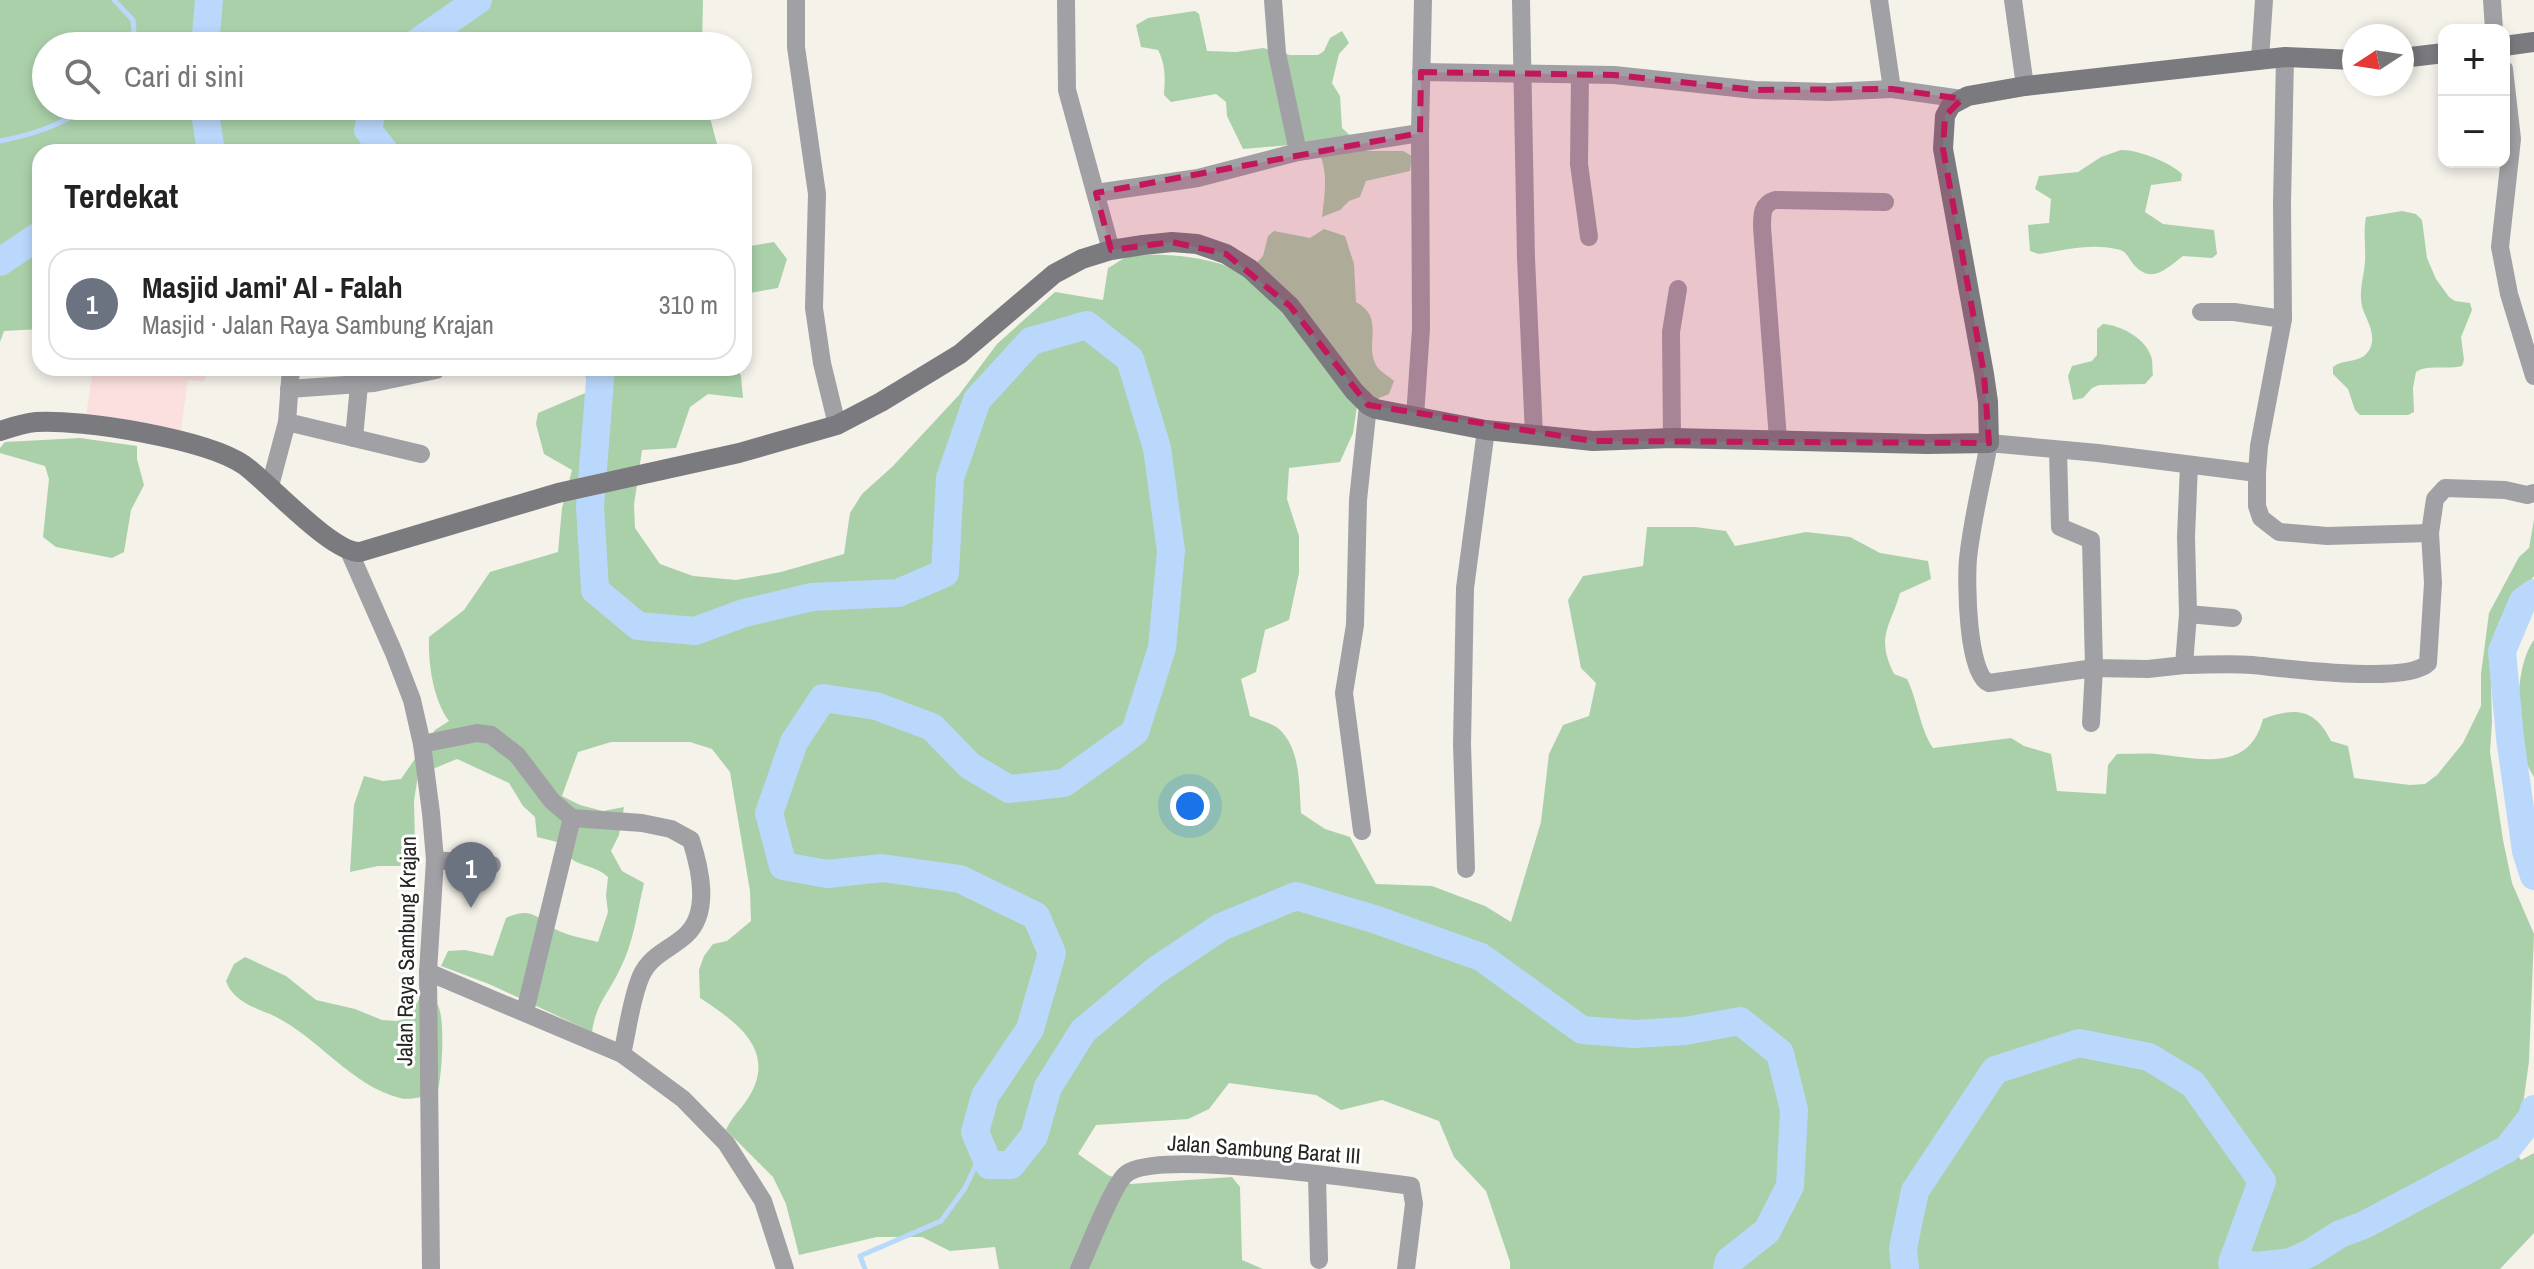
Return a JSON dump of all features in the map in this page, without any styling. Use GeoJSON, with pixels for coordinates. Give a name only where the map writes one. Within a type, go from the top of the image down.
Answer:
{"type":"FeatureCollection","features":[{"type":"Feature","properties":{"kind":"main road"},"geometry":{"type":"LineString","coordinates":[[2510,45],[2534,42]]}},
{"type":"Feature","properties":{"kind":"main road"},"geometry":{"type":"LineString","coordinates":[[2414,57],[2438,54]]}},
{"type":"Feature","properties":{"kind":"main road"},"geometry":{"type":"LineString","coordinates":[[0,431],[34,422],[74,423],[175,439],[242,464],[325,535],[349,551],[371,549],[558,493],[739,453],[837,425],[960,354],[1054,274],[1082,259],[1111,250],[1172,242],[1197,244],[1226,254],[1256,273],[1290,306],[1338,371],[1368,405],[1376,409],[1486,430],[1593,441],[1672,438],[1989,443],[1984,374],[1943,149],[1945,116],[1951,105],[1962,99],[2025,86],[2260,59],[2342,59]]}},
{"type":"Feature","properties":{"kind":"street"},"geometry":{"type":"LineString","coordinates":[[796,0],[796,47],[817,194],[814,308],[822,363],[837,425]]}},
{"type":"Feature","properties":{"kind":"street"},"geometry":{"type":"LineString","coordinates":[[1066,0],[1067,90],[1111,250]]}},
{"type":"Feature","properties":{"kind":"street"},"geometry":{"type":"LineString","coordinates":[[1273,0],[1277,53],[1298,152]]}},
{"type":"Feature","properties":{"kind":"street"},"geometry":{"type":"LineString","coordinates":[[1415,417],[1421,329],[1423,0]]}},
{"type":"Feature","properties":{"kind":"street"},"geometry":{"type":"LineString","coordinates":[[1521,0],[1526,258],[1534,435]]}},
{"type":"Feature","properties":{"kind":"street"},"geometry":{"type":"LineString","coordinates":[[1879,0],[1892,89]]}},
{"type":"Feature","properties":{"kind":"street"},"geometry":{"type":"LineString","coordinates":[[2013,0],[2025,86]]}},
{"type":"Feature","properties":{"kind":"street"},"geometry":{"type":"LineString","coordinates":[[2260,59],[2264,0]]}},
{"type":"Feature","properties":{"kind":"street"},"geometry":{"type":"LineString","coordinates":[[2492,0],[2494,24]]}},
{"type":"Feature","properties":{"kind":"street"},"geometry":{"type":"LineString","coordinates":[[2285,57],[2283,319],[2259,446],[2257,506],[2261,518],[2279,532],[2327,536],[2430,533]]}},
{"type":"Feature","properties":{"kind":"street"},"geometry":{"type":"LineString","coordinates":[[1421,72],[1614,75],[1755,90],[1829,92],[1892,89],[1962,99]]}},
{"type":"Feature","properties":{"kind":"street"},"geometry":{"type":"LineString","coordinates":[[1580,75],[1579,164],[1589,237]]}},
{"type":"Feature","properties":{"kind":"street"},"geometry":{"type":"LineString","coordinates":[[2507,96],[2512,139],[2500,247],[2509,294],[2534,376]]}},
{"type":"Feature","properties":{"kind":"street"},"geometry":{"type":"LineString","coordinates":[[1096,193],[1198,178],[1298,152],[1420,133]]}},
{"type":"Feature","properties":{"kind":"street"},"geometry":{"type":"LineString","coordinates":[[1778,439],[1762,227],[1764,208],[1775,200],[1885,202]]}},
{"type":"Feature","properties":{"kind":"street"},"geometry":{"type":"LineString","coordinates":[[1672,438],[1671,332],[1678,289]]}},
{"type":"Feature","properties":{"kind":"street"},"geometry":{"type":"LineString","coordinates":[[2201,312],[2234,312],[2283,319]]}},
{"type":"Feature","properties":{"kind":"street"},"geometry":{"type":"LineString","coordinates":[[270,486],[287,422],[290,376]]}},
{"type":"Feature","properties":{"kind":"street"},"geometry":{"type":"LineString","coordinates":[[289,389],[359,385],[413,376]]}},
{"type":"Feature","properties":{"kind":"street"},"geometry":{"type":"LineString","coordinates":[[354,438],[359,385]]}},
{"type":"Feature","properties":{"kind":"street"},"geometry":{"type":"LineString","coordinates":[[1362,831],[1344,693],[1355,625],[1358,500],[1368,405]]}},
{"type":"Feature","properties":{"kind":"street"},"geometry":{"type":"LineString","coordinates":[[287,422],[421,454]]}},
{"type":"Feature","properties":{"kind":"street"},"geometry":{"type":"LineString","coordinates":[[1466,869],[1462,744],[1465,588],[1486,430]]}},
{"type":"Feature","properties":{"kind":"street"},"geometry":{"type":"LineString","coordinates":[[2257,473],[1989,443],[1968,559],[1968,609],[1980,676],[1989,683],[2094,668],[2250,665],[2336,674],[2401,672],[2424,667],[2428,663],[2433,583],[2430,533],[2435,499],[2445,488],[2534,493]]}},
{"type":"Feature","properties":{"kind":"street"},"geometry":{"type":"LineString","coordinates":[[2058,450],[2060,527],[2091,540],[2094,668],[2091,723]]}},
{"type":"Feature","properties":{"kind":"street"},"geometry":{"type":"LineString","coordinates":[[2184,665],[2188,614],[2186,537],[2189,465]]}},
{"type":"Feature","properties":{"kind":"street","name":"Jalan Raya Sambung Krajan"},"geometry":{"type":"LineString","coordinates":[[349,551],[412,700],[422,744],[435,860],[428,972],[431,1269]]}},
{"type":"Feature","properties":{"kind":"street"},"geometry":{"type":"LineString","coordinates":[[2188,614],[2233,618]]}},
{"type":"Feature","properties":{"kind":"street"},"geometry":{"type":"LineString","coordinates":[[422,744],[477,733],[491,735],[517,755],[552,801],[572,818],[642,823],[671,829],[691,840],[702,893],[698,913],[689,933],[651,960],[641,975],[622,1054]]}},
{"type":"Feature","properties":{"kind":"street"},"geometry":{"type":"LineString","coordinates":[[525,1011],[572,818]]}},
{"type":"Feature","properties":{"kind":"street"},"geometry":{"type":"LineString","coordinates":[[435,860],[492,865]]}},
{"type":"Feature","properties":{"kind":"street"},"geometry":{"type":"LineString","coordinates":[[428,972],[622,1054],[683,1099],[726,1143],[763,1201],[785,1269]]}},
{"type":"Feature","properties":{"kind":"street","name":"Jalan Sambung Barat III"},"geometry":{"type":"LineString","coordinates":[[1079,1269],[1123,1177],[1143,1166],[1181,1163],[1411,1186],[1414,1204],[1406,1269]]}},
{"type":"Feature","properties":{"kind":"street"},"geometry":{"type":"LineString","coordinates":[[1317,1175],[1319,1260]]}},
{"type":"Feature","properties":{"kind":"highlighted area"},"geometry":{"type":"Polygon","coordinates":[[[1421,72],[1614,75],[1755,90],[1892,89],[1962,99],[1945,116],[1943,149],[1984,374],[1989,443],[1593,441],[1368,405],[1290,306],[1226,254],[1172,242],[1111,250],[1096,193],[1420,133],[1421,72]]]}},
{"type":"Feature","properties":{"kind":"shaded area"},"geometry":{"type":"Polygon","coordinates":[[[92,376],[205,376],[204,382],[188,380],[181,430],[86,416],[92,376]]]}},
{"type":"Feature","properties":{"kind":"green space"},"geometry":{"type":"Polygon","coordinates":[[[0,0],[703,0],[702,32],[32,32],[32,120],[711,120],[717,144],[32,144],[32,329],[4,331],[0,342],[0,0]]]}},
{"type":"Feature","properties":{"kind":"green space"},"geometry":{"type":"Polygon","coordinates":[[[1195,11],[1199,14],[1207,51],[1236,52],[1263,48],[1290,55],[1318,55],[1324,51],[1330,38],[1342,31],[1349,43],[1339,54],[1332,83],[1340,96],[1342,128],[1367,151],[1403,151],[1412,156],[1410,171],[1366,181],[1360,197],[1322,217],[1324,169],[1313,143],[1243,149],[1227,116],[1226,102],[1216,94],[1171,102],[1164,95],[1161,56],[1158,50],[1141,47],[1136,25],[1148,18],[1195,11]]]}},
{"type":"Feature","properties":{"kind":"green space"},"geometry":{"type":"Polygon","coordinates":[[[2121,150],[2153,158],[2182,174],[2181,181],[2151,185],[2145,212],[2163,224],[2214,230],[2217,254],[2212,258],[2183,256],[2159,272],[2147,274],[2134,265],[2125,253],[2107,247],[2039,254],[2030,251],[2028,225],[2049,223],[2051,199],[2035,189],[2039,176],[2078,172],[2101,157],[2121,150]]]}},
{"type":"Feature","properties":{"kind":"green space"},"geometry":{"type":"Polygon","coordinates":[[[2402,211],[2416,214],[2422,220],[2427,258],[2436,279],[2449,297],[2470,303],[2472,310],[2461,337],[2464,360],[2462,366],[2426,368],[2416,372],[2414,412],[2408,415],[2360,415],[2355,410],[2348,389],[2333,374],[2333,367],[2364,356],[2372,343],[2372,332],[2361,300],[2366,217],[2402,211]]]}},
{"type":"Feature","properties":{"kind":"green space"},"geometry":{"type":"Polygon","coordinates":[[[1324,229],[1345,236],[1354,264],[1356,302],[1365,309],[1372,324],[1374,359],[1380,370],[1394,381],[1389,394],[1357,407],[1353,433],[1340,462],[1289,468],[1287,499],[1299,536],[1299,573],[1289,620],[1265,630],[1256,672],[1241,679],[1250,716],[1269,723],[1286,737],[1298,768],[1301,813],[1325,829],[1350,837],[1376,884],[1432,886],[1485,906],[1511,922],[1541,822],[1549,754],[1563,725],[1589,716],[1596,683],[1581,668],[1568,600],[1583,576],[1643,566],[1647,527],[1695,527],[1726,531],[1735,546],[1806,532],[1850,537],[1880,553],[1928,561],[1931,579],[1900,593],[1885,640],[1888,661],[1894,674],[1907,679],[1933,748],[2011,738],[2024,746],[2051,754],[2057,791],[2106,794],[2108,765],[2117,754],[2220,759],[2246,748],[2256,736],[2263,719],[2294,712],[2311,716],[2331,741],[2348,746],[2354,778],[2425,784],[2437,775],[2463,743],[2481,706],[2481,674],[2489,613],[2519,557],[2529,548],[2534,520],[2534,576],[2499,622],[2490,645],[2490,752],[2512,883],[2534,934],[2529,1061],[2524,1119],[2517,1154],[2521,1160],[2534,1153],[2534,1233],[2500,1269],[1510,1269],[1486,1191],[1454,1157],[1439,1121],[1382,1100],[1341,1110],[1316,1095],[1229,1083],[1209,1109],[1188,1119],[1096,1125],[1078,1154],[1108,1175],[1130,1184],[1232,1177],[1240,1187],[1242,1260],[1263,1269],[999,1269],[995,1247],[950,1251],[922,1237],[877,1237],[799,1255],[786,1204],[773,1177],[726,1130],[754,1086],[758,1070],[757,1055],[751,1042],[729,1018],[700,998],[699,970],[704,956],[713,944],[727,941],[751,921],[750,891],[730,772],[712,749],[690,742],[611,742],[578,752],[562,796],[603,811],[624,807],[619,835],[611,851],[622,871],[644,883],[629,948],[600,1006],[592,1032],[489,984],[441,966],[448,951],[465,950],[493,956],[506,918],[515,914],[535,916],[563,933],[598,942],[608,912],[608,877],[569,857],[557,842],[537,837],[535,817],[523,806],[509,783],[457,759],[418,775],[414,801],[415,846],[404,866],[378,866],[350,872],[354,805],[364,776],[383,781],[401,779],[435,730],[449,721],[439,703],[433,681],[429,637],[464,610],[490,572],[558,552],[562,508],[572,470],[544,454],[536,424],[538,413],[590,391],[585,376],[741,376],[743,398],[708,394],[690,407],[676,448],[642,450],[634,505],[635,528],[660,564],[693,576],[736,580],[781,572],[844,554],[850,513],[862,494],[893,466],[959,395],[997,344],[1055,292],[1103,300],[1108,268],[1135,256],[1173,255],[1199,259],[1221,264],[1245,275],[1263,256],[1268,236],[1274,231],[1310,238],[1324,229]]]}},
{"type":"Feature","properties":{"kind":"green space"},"geometry":{"type":"Polygon","coordinates":[[[774,242],[787,259],[778,288],[752,293],[752,246],[774,242]]]}},
{"type":"Feature","properties":{"kind":"green space"},"geometry":{"type":"Polygon","coordinates":[[[2103,324],[2117,327],[2138,338],[2152,358],[2153,375],[2145,384],[2099,385],[2083,398],[2073,400],[2068,376],[2072,366],[2092,361],[2097,355],[2097,329],[2103,324]]]}},
{"type":"Feature","properties":{"kind":"green space"},"geometry":{"type":"Polygon","coordinates":[[[80,438],[137,446],[144,485],[131,510],[124,552],[112,558],[56,547],[43,537],[49,479],[45,466],[0,453],[5,442],[80,438]]]}},
{"type":"Feature","properties":{"kind":"green space"},"geometry":{"type":"Polygon","coordinates":[[[2534,640],[2534,777],[2523,754],[2518,711],[2523,664],[2534,640]]]}},
{"type":"Feature","properties":{"kind":"green space"},"geometry":{"type":"Polygon","coordinates":[[[245,957],[286,976],[316,1000],[355,1009],[382,1020],[404,1019],[419,999],[435,1002],[442,1021],[442,1062],[437,1094],[404,1099],[382,1092],[349,1071],[287,1023],[250,1006],[233,994],[226,981],[234,964],[245,957]]]}},
{"type":"Feature","properties":{"kind":"waterway"},"geometry":{"type":"LineString","coordinates":[[114,0],[133,20],[134,32]]}},
{"type":"Feature","properties":{"kind":"waterway"},"geometry":{"type":"LineString","coordinates":[[206,32],[209,0]]}},
{"type":"Feature","properties":{"kind":"waterway"},"geometry":{"type":"LineString","coordinates":[[432,32],[478,0]]}},
{"type":"Feature","properties":{"kind":"waterway"},"geometry":{"type":"LineString","coordinates":[[0,141],[45,129],[65,120]]}},
{"type":"Feature","properties":{"kind":"waterway"},"geometry":{"type":"LineString","coordinates":[[206,120],[210,144]]}},
{"type":"Feature","properties":{"kind":"waterway"},"geometry":{"type":"LineString","coordinates":[[370,120],[368,130],[379,144]]}},
{"type":"Feature","properties":{"kind":"waterway"},"geometry":{"type":"LineString","coordinates":[[0,262],[32,240]]}},
{"type":"Feature","properties":{"kind":"waterway"},"geometry":{"type":"LineString","coordinates":[[600,376],[590,506],[595,590],[638,626],[695,631],[744,613],[812,597],[898,593],[945,573],[950,478],[977,400],[1031,341],[1087,325],[1130,359],[1157,448],[1171,551],[1162,648],[1135,732],[1064,783],[1009,789],[970,766],[932,727],[876,706],[823,698],[794,742],[769,813],[783,866],[827,874],[882,868],[960,879],[1036,916],[1052,953],[1030,1029],[985,1096],[975,1132],[989,1165],[1011,1165],[1034,1136],[1048,1087],[1083,1031],[1155,971],[1221,927],[1296,896],[1374,919],[1481,957],[1582,1030],[1634,1034],[1685,1031],[1740,1021],[1780,1053],[1794,1110],[1790,1186],[1767,1231],[1729,1261],[1727,1269]]}},
{"type":"Feature","properties":{"kind":"waterway"},"geometry":{"type":"LineString","coordinates":[[2534,593],[2523,601],[2502,651],[2510,738],[2526,851],[2534,876]]}},
{"type":"Feature","properties":{"kind":"waterway"},"geometry":{"type":"LineString","coordinates":[[1905,1269],[1903,1248],[1915,1191],[1995,1070],[2079,1043],[2149,1057],[2193,1084],[2262,1181],[2232,1263],[2257,1266],[2290,1262],[2310,1253],[2340,1234],[2364,1225],[2507,1149],[2532,1117],[2534,1109]]}},
{"type":"Feature","properties":{"kind":"waterway"},"geometry":{"type":"LineString","coordinates":[[865,1269],[860,1256],[941,1221],[965,1188],[983,1150]]}},
{"type":"Feature","properties":{"kind":"place","name":"Masjid Jami' Al - Falah"},"geometry":{"type":"Point","coordinates":[471,908]}}]}
